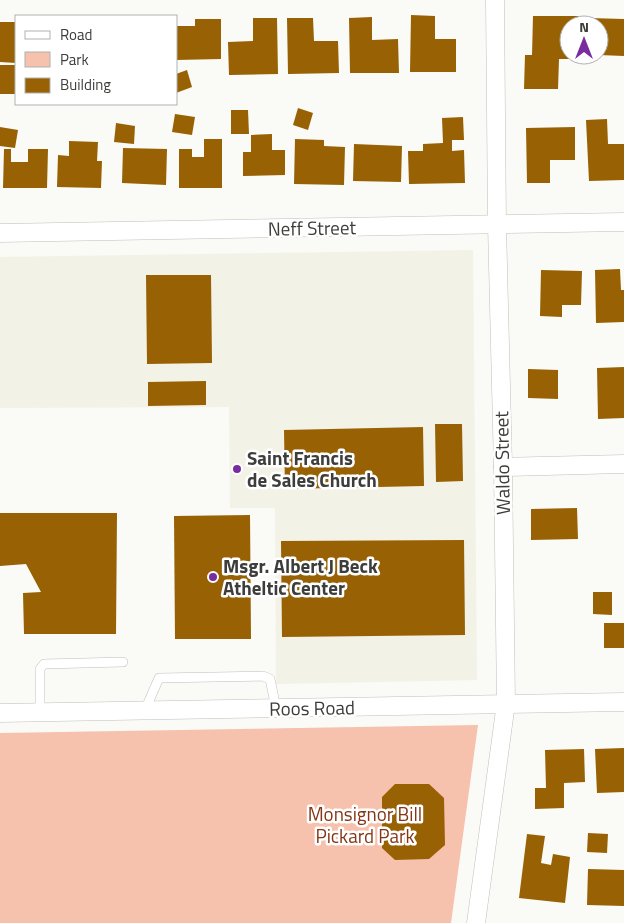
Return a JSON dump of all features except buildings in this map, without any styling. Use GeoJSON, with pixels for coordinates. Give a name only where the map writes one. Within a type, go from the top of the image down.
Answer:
{"type":"FeatureCollection","features":[{"type":"Feature","properties":{"kind":"street","name":"Waldo Street"},"geometry":{"type":"LineString","coordinates":[[476,923],[506,704],[497,225],[495,0]]}},
{"type":"Feature","properties":{"kind":"street","name":"Neff Street"},"geometry":{"type":"LineString","coordinates":[[0,233],[624,222]]}},
{"type":"Feature","properties":{"kind":"street"},"geometry":{"type":"LineString","coordinates":[[503,467],[624,464]]}},
{"type":"Feature","properties":{"kind":"street","name":"Roos Road"},"geometry":{"type":"LineString","coordinates":[[0,713],[624,702]]}},
{"type":"Feature","properties":{"kind":"lane"},"geometry":{"type":"LineString","coordinates":[[40,712],[40,669],[44,664],[123,662]]}},
{"type":"Feature","properties":{"kind":"lane"},"geometry":{"type":"LineString","coordinates":[[145,710],[159,678],[253,676],[263,676],[270,679],[276,708]]}},
{"type":"Feature","properties":{"kind":"shaded area","name":"Saint Francis de Sales Church"},"geometry":{"type":"Polygon","coordinates":[[[473,250],[477,680],[276,684],[275,508],[230,508],[229,407],[0,408],[0,257],[473,250]]]}},
{"type":"Feature","properties":{"kind":"green space","name":"Monsignor Bill Pickard Park"},"geometry":{"type":"Polygon","coordinates":[[[478,725],[451,923],[0,923],[0,733],[478,725]]]}},
{"type":"Feature","properties":{"kind":"place","name":"Saint Francis de Sales Church"},"geometry":{"type":"Point","coordinates":[237,469]}},
{"type":"Feature","properties":{"kind":"place","name":"Msgr. Albert J Beck Atheltic Center"},"geometry":{"type":"Point","coordinates":[213,577]}}]}
